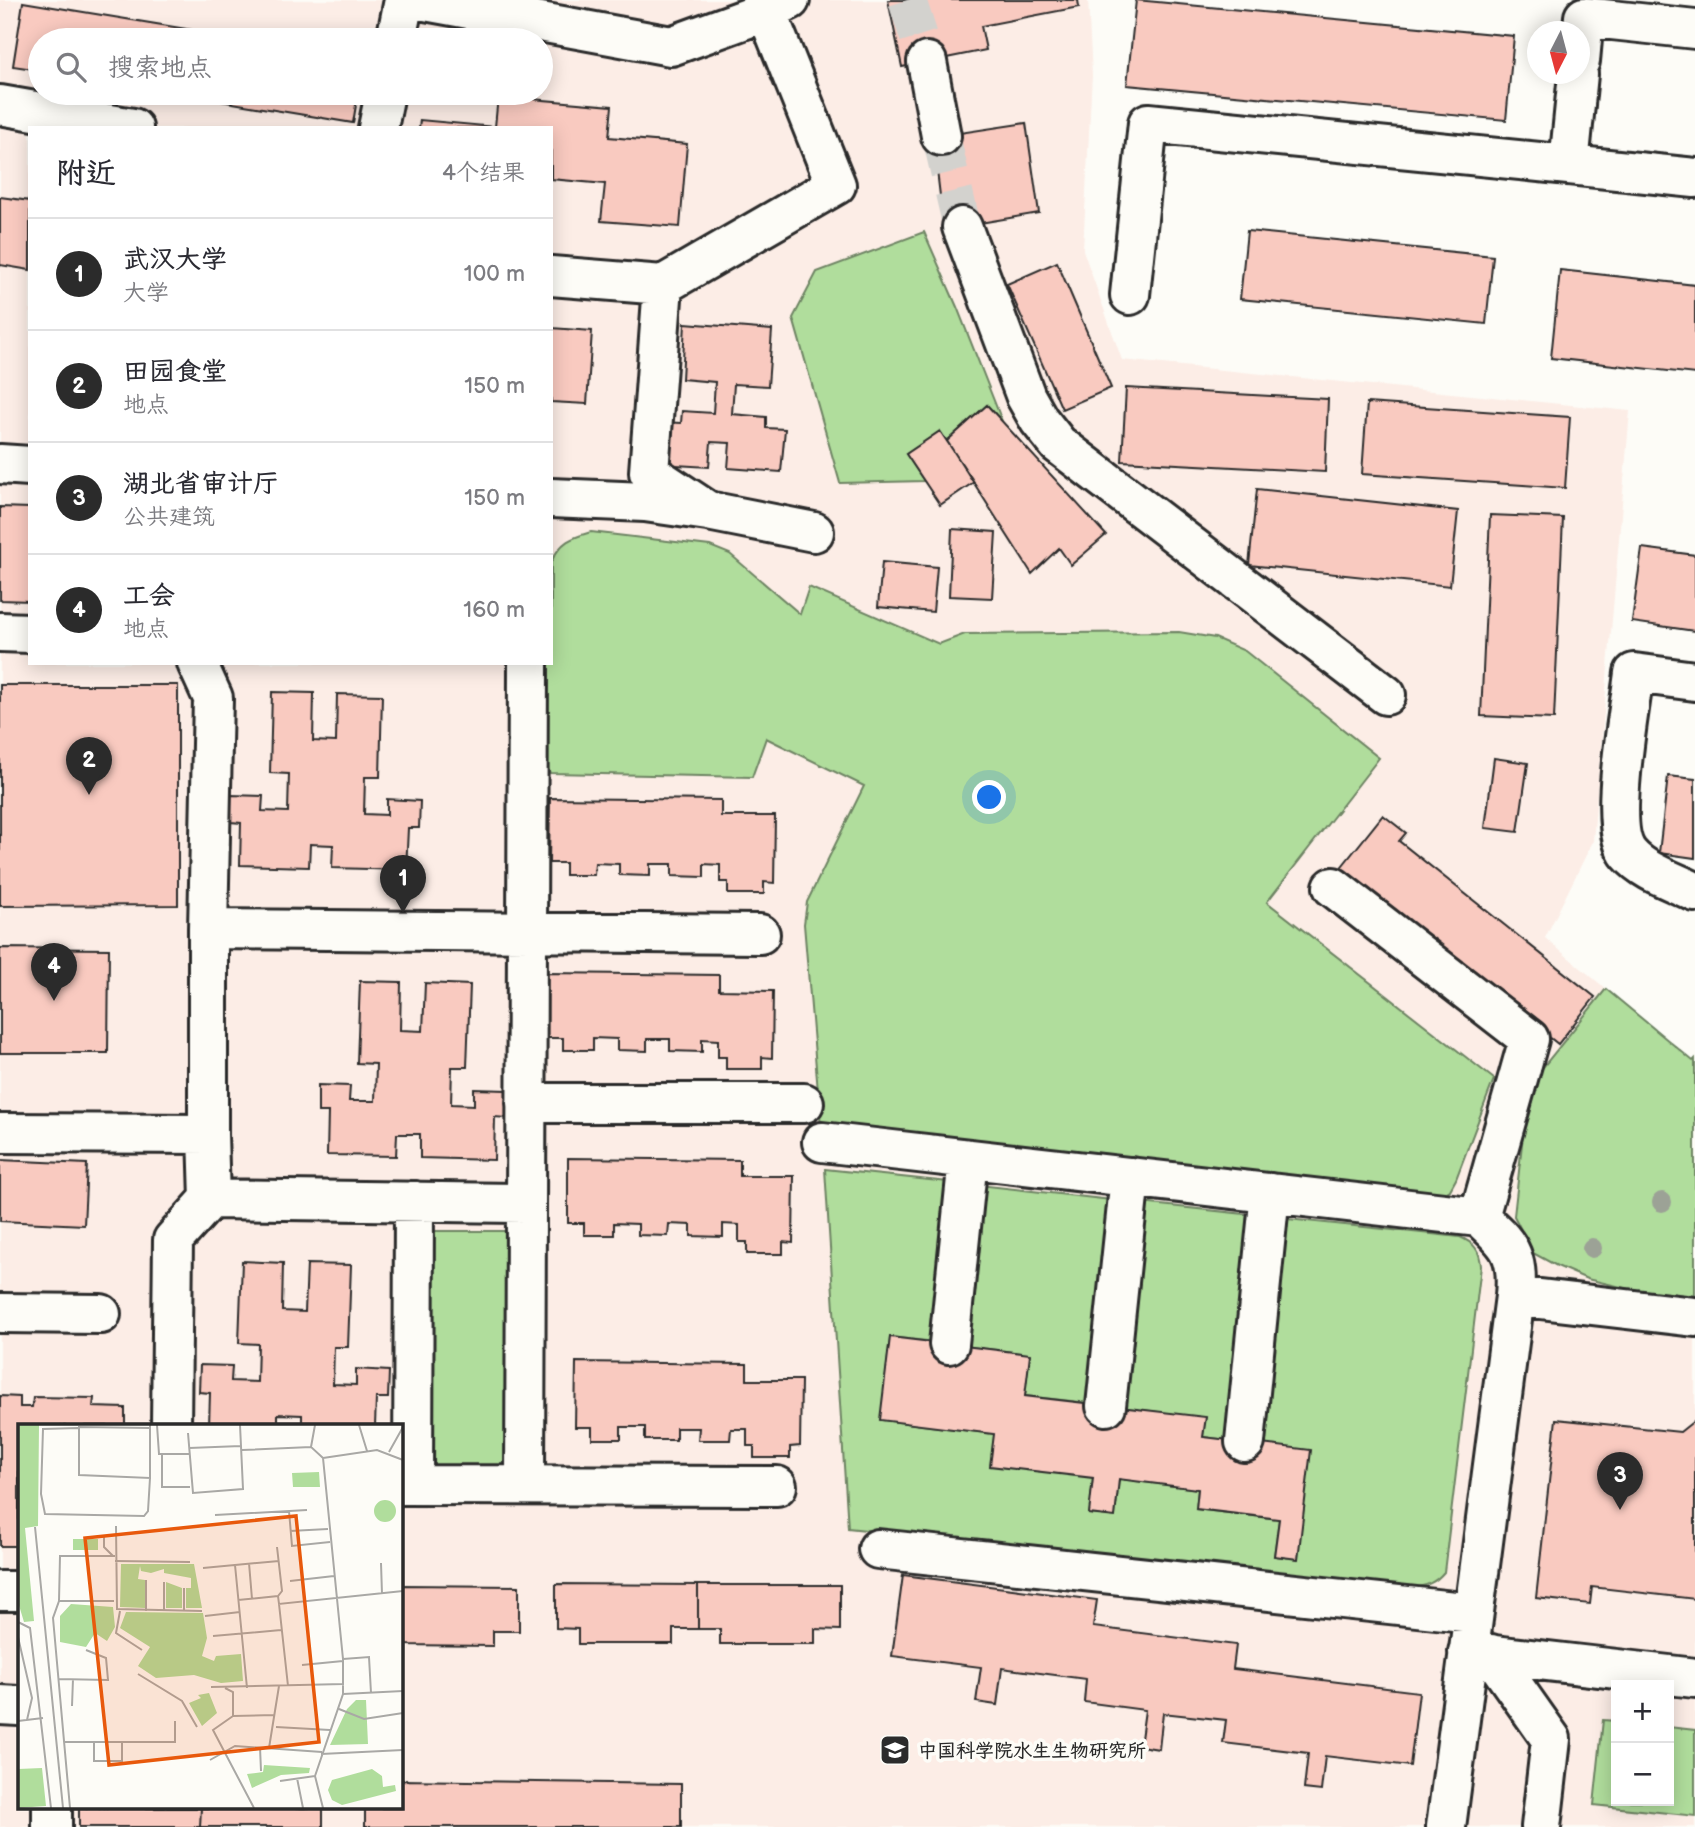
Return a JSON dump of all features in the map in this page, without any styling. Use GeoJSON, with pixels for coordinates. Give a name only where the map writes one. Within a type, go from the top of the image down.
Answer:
{"type":"FeatureCollection","features":[{"type":"Feature","properties":{"kind":"street"},"geometry":{"type":"LineString","coordinates":[[398,28],[404,0]]}},
{"type":"Feature","properties":{"kind":"street"},"geometry":{"type":"LineString","coordinates":[[420,0],[474,5],[671,46],[773,4],[836,185],[663,285],[553,276]]}},
{"type":"Feature","properties":{"kind":"street"},"geometry":{"type":"LineString","coordinates":[[1584,21],[1584,17],[1695,29]]}},
{"type":"Feature","properties":{"kind":"street"},"geometry":{"type":"LineString","coordinates":[[927,62],[941,136]]}},
{"type":"Feature","properties":{"kind":"street"},"geometry":{"type":"LineString","coordinates":[[1569,166],[1577,84]]}},
{"type":"Feature","properties":{"kind":"street"},"geometry":{"type":"LineString","coordinates":[[0,105],[121,126]]}},
{"type":"Feature","properties":{"kind":"street"},"geometry":{"type":"LineString","coordinates":[[378,126],[383,105]]}},
{"type":"Feature","properties":{"kind":"street"},"geometry":{"type":"LineString","coordinates":[[1130,295],[1148,123],[1695,178]]}},
{"type":"Feature","properties":{"kind":"street"},"geometry":{"type":"LineString","coordinates":[[962,227],[1026,397],[1039,420],[1058,444],[1385,695]]}},
{"type":"Feature","properties":{"kind":"street"},"geometry":{"type":"LineString","coordinates":[[663,285],[649,472],[708,512]]}},
{"type":"Feature","properties":{"kind":"street"},"geometry":{"type":"LineString","coordinates":[[0,464],[28,466]]}},
{"type":"Feature","properties":{"kind":"street"},"geometry":{"type":"LineString","coordinates":[[553,498],[645,502],[814,532]]}},
{"type":"Feature","properties":{"kind":"street"},"geometry":{"type":"LineString","coordinates":[[0,632],[28,633]]}},
{"type":"Feature","properties":{"kind":"street"},"geometry":{"type":"LineString","coordinates":[[171,1424],[173,1240],[210,1199],[208,929],[213,698],[198,665]]}},
{"type":"Feature","properties":{"kind":"street"},"geometry":{"type":"LineString","coordinates":[[525,1485],[528,665]]}},
{"type":"Feature","properties":{"kind":"street"},"geometry":{"type":"LineString","coordinates":[[1695,681],[1634,673],[1619,797],[1620,838],[1627,852],[1637,862],[1695,892]]}},
{"type":"Feature","properties":{"kind":"street"},"geometry":{"type":"LineString","coordinates":[[1333,887],[1529,1039],[1479,1217]]}},
{"type":"Feature","properties":{"kind":"street"},"geometry":{"type":"LineString","coordinates":[[208,929],[760,933]]}},
{"type":"Feature","properties":{"kind":"street"},"geometry":{"type":"LineString","coordinates":[[526,1103],[804,1103]]}},
{"type":"Feature","properties":{"kind":"street"},"geometry":{"type":"LineString","coordinates":[[0,1133],[208,1134]]}},
{"type":"Feature","properties":{"kind":"street"},"geometry":{"type":"LineString","coordinates":[[822,1142],[1479,1217],[1499,1235],[1511,1253],[1517,1270],[1515,1296],[1474,1613],[1480,1653],[1446,1827]]}},
{"type":"Feature","properties":{"kind":"street"},"geometry":{"type":"LineString","coordinates":[[948,1344],[968,1159]]}},
{"type":"Feature","properties":{"kind":"street"},"geometry":{"type":"LineString","coordinates":[[1106,1406],[1130,1177]]}},
{"type":"Feature","properties":{"kind":"street"},"geometry":{"type":"LineString","coordinates":[[1245,1442],[1270,1193]]}},
{"type":"Feature","properties":{"kind":"street"},"geometry":{"type":"LineString","coordinates":[[210,1199],[526,1203]]}},
{"type":"Feature","properties":{"kind":"street"},"geometry":{"type":"LineString","coordinates":[[414,1201],[407,1485],[777,1486]]}},
{"type":"Feature","properties":{"kind":"street"},"geometry":{"type":"LineString","coordinates":[[1515,1296],[1695,1317]]}},
{"type":"Feature","properties":{"kind":"street"},"geometry":{"type":"LineString","coordinates":[[0,1313],[101,1314]]}},
{"type":"Feature","properties":{"kind":"street"},"geometry":{"type":"LineString","coordinates":[[877,1549],[1474,1613]]}},
{"type":"Feature","properties":{"kind":"street"},"geometry":{"type":"LineString","coordinates":[[0,1591],[18,1591]]}},
{"type":"Feature","properties":{"kind":"street"},"geometry":{"type":"LineString","coordinates":[[1480,1653],[1695,1678]]}},
{"type":"Feature","properties":{"kind":"street"},"geometry":{"type":"LineString","coordinates":[[1480,1653],[1551,1739],[1541,1827]]}},
{"type":"Feature","properties":{"kind":"street"},"geometry":{"type":"LineString","coordinates":[[0,1706],[18,1706]]}},
{"type":"Feature","properties":{"kind":"shaded area"},"geometry":{"type":"Polygon","coordinates":[[[0,0],[1088,0],[1092,75],[1083,250],[1122,360],[1630,411],[1593,841],[1545,938],[1695,1063],[1695,1827],[0,1827],[0,0]]]}},
{"type":"Feature","properties":{"kind":"green space"},"geometry":{"type":"Polygon","coordinates":[[[924,232],[1002,421],[987,405],[947,441],[939,432],[906,454],[924,481],[840,483],[793,318],[817,272],[924,232]]]}},
{"type":"Feature","properties":{"kind":"green space"},"geometry":{"type":"Polygon","coordinates":[[[591,532],[710,546],[730,554],[800,614],[809,587],[939,644],[965,634],[1179,632],[1215,638],[1245,651],[1379,758],[1267,902],[1494,1079],[1450,1190],[1439,1197],[821,1127],[804,924],[807,902],[864,786],[766,738],[752,777],[550,773],[541,754],[541,665],[553,665],[553,559],[567,541],[591,532]]]}},
{"type":"Feature","properties":{"kind":"green space"},"geometry":{"type":"Polygon","coordinates":[[[1606,989],[1693,1061],[1695,1059],[1695,1300],[1647,1293],[1587,1279],[1557,1266],[1533,1253],[1514,1216],[1528,1090],[1539,1072],[1606,989]]]}},
{"type":"Feature","properties":{"kind":"green space"},"geometry":{"type":"Polygon","coordinates":[[[825,1169],[948,1182],[936,1342],[890,1337],[881,1420],[994,1434],[1093,1478],[1089,1514],[1115,1516],[1119,1479],[1198,1489],[1196,1509],[1279,1519],[1274,1556],[1297,1559],[1254,1443],[1278,1218],[1460,1237],[1469,1242],[1478,1251],[1481,1266],[1444,1572],[1430,1583],[1412,1588],[848,1528],[825,1169]]]}},
{"type":"Feature","properties":{"kind":"green space"},"geometry":{"type":"Polygon","coordinates":[[[979,1185],[1111,1200],[1089,1403],[1025,1396],[1029,1354],[964,1346],[979,1185]]]}},
{"type":"Feature","properties":{"kind":"green space"},"geometry":{"type":"Polygon","coordinates":[[[1141,1203],[1254,1215],[1231,1440],[1203,1437],[1205,1418],[1121,1407],[1141,1203]]]}},
{"type":"Feature","properties":{"kind":"green space"},"geometry":{"type":"Polygon","coordinates":[[[427,1231],[515,1231],[513,1470],[425,1470],[427,1231]]]}},
{"type":"Feature","properties":{"kind":"green space"},"geometry":{"type":"Polygon","coordinates":[[[1603,1720],[1611,1721],[1611,1806],[1674,1806],[1674,1728],[1695,1730],[1695,1816],[1594,1805],[1603,1720]]]}},
{"type":"Feature","properties":{"kind":"building"},"geometry":{"type":"Polygon","coordinates":[[[888,0],[1078,0],[1079,7],[981,26],[986,50],[902,67],[888,0]]]}},
{"type":"Feature","properties":{"kind":"building"},"geometry":{"type":"Polygon","coordinates":[[[1136,0],[1514,36],[1506,120],[1127,85],[1136,0]]]}},
{"type":"Feature","properties":{"kind":"building"},"geometry":{"type":"Polygon","coordinates":[[[23,2],[180,28],[28,28],[28,68],[13,66],[23,2]]]}},
{"type":"Feature","properties":{"kind":"building"},"geometry":{"type":"Polygon","coordinates":[[[553,101],[612,106],[609,137],[687,144],[680,227],[601,221],[605,184],[553,179],[553,126],[495,126],[497,105],[553,105],[553,101]]]}},
{"type":"Feature","properties":{"kind":"building"},"geometry":{"type":"Polygon","coordinates":[[[245,105],[356,105],[353,123],[245,105]]]}},
{"type":"Feature","properties":{"kind":"building"},"geometry":{"type":"Polygon","coordinates":[[[420,120],[484,126],[419,126],[420,120]]]}},
{"type":"Feature","properties":{"kind":"building"},"geometry":{"type":"Polygon","coordinates":[[[1026,123],[1039,213],[944,229],[933,137],[1026,123]]]}},
{"type":"Feature","properties":{"kind":"building"},"geometry":{"type":"Polygon","coordinates":[[[0,197],[28,201],[28,270],[0,265],[0,197]]]}},
{"type":"Feature","properties":{"kind":"building"},"geometry":{"type":"Polygon","coordinates":[[[1247,231],[1493,256],[1486,324],[1240,299],[1247,231]]]}},
{"type":"Feature","properties":{"kind":"building"},"geometry":{"type":"Polygon","coordinates":[[[1057,262],[1111,388],[1062,409],[1007,284],[1057,262]]]}},
{"type":"Feature","properties":{"kind":"building"},"geometry":{"type":"Polygon","coordinates":[[[1560,270],[1695,285],[1695,374],[1551,358],[1560,270]]]}},
{"type":"Feature","properties":{"kind":"building"},"geometry":{"type":"Polygon","coordinates":[[[685,323],[772,330],[768,386],[734,384],[732,414],[766,417],[766,428],[785,429],[781,472],[728,468],[730,443],[711,442],[709,467],[659,464],[662,422],[681,423],[682,411],[713,413],[715,382],[682,379],[685,323]]]}},
{"type":"Feature","properties":{"kind":"building"},"geometry":{"type":"Polygon","coordinates":[[[553,328],[592,331],[587,404],[553,402],[553,328]]]}},
{"type":"Feature","properties":{"kind":"building"},"geometry":{"type":"Polygon","coordinates":[[[1126,388],[1328,399],[1325,472],[1122,461],[1126,388]]]}},
{"type":"Feature","properties":{"kind":"building"},"geometry":{"type":"Polygon","coordinates":[[[1367,403],[1570,417],[1565,488],[1362,474],[1367,403]]]}},
{"type":"Feature","properties":{"kind":"building"},"geometry":{"type":"Polygon","coordinates":[[[987,405],[1106,535],[1071,565],[1059,548],[1032,574],[947,441],[987,405]]]}},
{"type":"Feature","properties":{"kind":"building"},"geometry":{"type":"Polygon","coordinates":[[[940,431],[974,482],[940,505],[906,454],[940,431]]]}},
{"type":"Feature","properties":{"kind":"building"},"geometry":{"type":"Polygon","coordinates":[[[1257,489],[1458,511],[1450,586],[1249,565],[1257,489]]]}},
{"type":"Feature","properties":{"kind":"building"},"geometry":{"type":"Polygon","coordinates":[[[0,507],[28,508],[28,601],[0,600],[0,507]]]}},
{"type":"Feature","properties":{"kind":"building"},"geometry":{"type":"Polygon","coordinates":[[[1490,515],[1563,518],[1554,719],[1481,716],[1490,515]]]}},
{"type":"Feature","properties":{"kind":"building"},"geometry":{"type":"Polygon","coordinates":[[[952,529],[996,532],[992,598],[949,596],[952,529]]]}},
{"type":"Feature","properties":{"kind":"building"},"geometry":{"type":"Polygon","coordinates":[[[1642,548],[1695,555],[1695,631],[1632,622],[1642,548]]]}},
{"type":"Feature","properties":{"kind":"building"},"geometry":{"type":"Polygon","coordinates":[[[882,562],[937,567],[933,612],[878,607],[882,562]]]}},
{"type":"Feature","properties":{"kind":"building"},"geometry":{"type":"Polygon","coordinates":[[[0,685],[178,685],[178,905],[0,906],[0,685]]]}},
{"type":"Feature","properties":{"kind":"building"},"geometry":{"type":"Polygon","coordinates":[[[272,692],[314,693],[313,741],[336,742],[337,694],[382,695],[380,777],[365,777],[364,814],[387,815],[387,799],[420,801],[419,828],[408,828],[406,870],[332,868],[333,845],[310,844],[309,867],[240,865],[241,823],[231,822],[231,795],[263,796],[262,811],[288,812],[289,774],[270,773],[272,692]]]}},
{"type":"Feature","properties":{"kind":"building"},"geometry":{"type":"Polygon","coordinates":[[[1494,758],[1528,763],[1518,832],[1485,828],[1494,758]]]}},
{"type":"Feature","properties":{"kind":"building"},"geometry":{"type":"Polygon","coordinates":[[[1668,776],[1695,779],[1695,858],[1659,853],[1668,776]]]}},
{"type":"Feature","properties":{"kind":"building"},"geometry":{"type":"Polygon","coordinates":[[[550,798],[721,800],[721,816],[775,816],[774,883],[764,882],[764,894],[728,894],[728,882],[720,882],[720,865],[704,864],[704,877],[672,876],[672,864],[650,864],[650,876],[619,875],[619,864],[595,863],[594,875],[565,875],[565,863],[549,863],[550,798]]]}},
{"type":"Feature","properties":{"kind":"building"},"geometry":{"type":"Polygon","coordinates":[[[1383,815],[1406,833],[1399,841],[1595,997],[1558,1044],[1339,870],[1383,815]]]}},
{"type":"Feature","properties":{"kind":"building"},"geometry":{"type":"Polygon","coordinates":[[[0,948],[109,949],[108,1053],[0,1053],[0,948]]]}},
{"type":"Feature","properties":{"kind":"building"},"geometry":{"type":"Polygon","coordinates":[[[547,973],[719,975],[719,990],[773,991],[772,1058],[762,1057],[762,1069],[726,1069],[726,1057],[718,1057],[718,1040],[702,1039],[702,1052],[670,1051],[670,1039],[647,1039],[647,1051],[617,1050],[617,1039],[593,1038],[593,1050],[563,1050],[563,1038],[547,1038],[547,973]]]}},
{"type":"Feature","properties":{"kind":"building"},"geometry":{"type":"Polygon","coordinates":[[[360,981],[401,982],[400,1030],[423,1031],[425,983],[470,985],[467,1067],[452,1067],[451,1104],[474,1105],[474,1089],[507,1090],[506,1118],[495,1117],[494,1160],[420,1158],[420,1134],[397,1134],[396,1156],[327,1155],[328,1112],[318,1112],[318,1085],[350,1086],[349,1101],[375,1101],[376,1064],[357,1063],[360,981]]]}},
{"type":"Feature","properties":{"kind":"building"},"geometry":{"type":"Polygon","coordinates":[[[568,1158],[740,1160],[740,1176],[794,1176],[793,1243],[783,1242],[783,1254],[747,1254],[747,1242],[739,1242],[739,1225],[723,1224],[723,1237],[691,1236],[691,1225],[669,1224],[668,1236],[638,1235],[638,1224],[614,1223],[614,1235],[584,1235],[584,1223],[568,1223],[568,1158]]]}},
{"type":"Feature","properties":{"kind":"building"},"geometry":{"type":"Polygon","coordinates":[[[0,1160],[87,1164],[84,1225],[0,1221],[0,1160]]]}},
{"type":"Feature","properties":{"kind":"building"},"geometry":{"type":"Polygon","coordinates":[[[242,1261],[283,1263],[282,1311],[305,1312],[307,1264],[351,1265],[348,1347],[334,1347],[333,1384],[356,1385],[356,1369],[389,1371],[388,1398],[376,1398],[375,1424],[302,1424],[302,1415],[278,1414],[278,1424],[209,1424],[210,1393],[199,1392],[200,1365],[232,1366],[231,1381],[257,1382],[258,1344],[239,1343],[242,1261]]]}},
{"type":"Feature","properties":{"kind":"building"},"geometry":{"type":"Polygon","coordinates":[[[890,1337],[1030,1354],[1025,1396],[1206,1417],[1203,1437],[1311,1450],[1298,1559],[1274,1556],[1279,1519],[1196,1509],[1198,1489],[1119,1479],[1115,1517],[1089,1514],[1093,1478],[990,1466],[994,1434],[880,1420],[890,1337]]]}},
{"type":"Feature","properties":{"kind":"building"},"geometry":{"type":"Polygon","coordinates":[[[576,1362],[747,1364],[747,1380],[801,1380],[800,1446],[790,1447],[790,1458],[754,1458],[754,1446],[747,1446],[747,1429],[731,1429],[730,1440],[698,1440],[699,1428],[676,1428],[676,1440],[645,1440],[645,1427],[621,1427],[621,1439],[592,1439],[592,1427],[575,1427],[576,1362]]]}},
{"type":"Feature","properties":{"kind":"building"},"geometry":{"type":"Polygon","coordinates":[[[0,1396],[20,1397],[20,1407],[32,1407],[33,1397],[94,1398],[93,1407],[125,1408],[125,1424],[18,1424],[18,1546],[0,1546],[0,1396]]]}},
{"type":"Feature","properties":{"kind":"building"},"geometry":{"type":"Polygon","coordinates":[[[1556,1419],[1680,1432],[1695,1420],[1695,1599],[1592,1587],[1590,1604],[1536,1598],[1556,1419]]]}},
{"type":"Feature","properties":{"kind":"building"},"geometry":{"type":"Polygon","coordinates":[[[903,1575],[1097,1600],[1093,1627],[1236,1645],[1233,1669],[1419,1692],[1410,1766],[1325,1756],[1321,1791],[1304,1789],[1308,1753],[1223,1743],[1226,1720],[1163,1713],[1159,1749],[1140,1746],[1145,1710],[1084,1702],[1086,1679],[1002,1668],[997,1705],[976,1702],[981,1667],[892,1656],[903,1575]]]}},
{"type":"Feature","properties":{"kind":"building"},"geometry":{"type":"Polygon","coordinates":[[[556,1584],[698,1585],[698,1629],[673,1629],[673,1644],[578,1644],[578,1629],[556,1628],[556,1584]]]}},
{"type":"Feature","properties":{"kind":"building"},"geometry":{"type":"Polygon","coordinates":[[[402,1585],[519,1586],[519,1631],[493,1631],[493,1646],[402,1645],[402,1585]]]}},
{"type":"Feature","properties":{"kind":"building"},"geometry":{"type":"Polygon","coordinates":[[[698,1585],[840,1585],[840,1630],[815,1629],[815,1644],[720,1644],[720,1629],[698,1629],[698,1585]]]}},
{"type":"Feature","properties":{"kind":"building"},"geometry":{"type":"Polygon","coordinates":[[[402,1780],[681,1784],[681,1827],[365,1827],[365,1810],[402,1810],[402,1780]]]}},
{"type":"Feature","properties":{"kind":"building"},"geometry":{"type":"Polygon","coordinates":[[[79,1810],[201,1810],[200,1827],[79,1827],[79,1810]]]}},
{"type":"Feature","properties":{"kind":"building"},"geometry":{"type":"Polygon","coordinates":[[[201,1810],[323,1810],[323,1827],[200,1827],[201,1810]]]}},
{"type":"Feature","properties":{"kind":"tunnel"},"geometry":{"type":"LineString","coordinates":[[907,0],[927,62]]}},
{"type":"Feature","properties":{"kind":"tunnel"},"geometry":{"type":"LineString","coordinates":[[941,136],[962,227]]}},
{"type":"Feature","properties":{"kind":"place","name":"田园食堂"},"geometry":{"type":"Point","coordinates":[89,795]}},
{"type":"Feature","properties":{"kind":"place","name":"武汉大学"},"geometry":{"type":"Point","coordinates":[403,913]}},
{"type":"Feature","properties":{"kind":"place","name":"工会"},"geometry":{"type":"Point","coordinates":[54,1001]}},
{"type":"Feature","properties":{"kind":"place","name":"湖北省审计厅"},"geometry":{"type":"Point","coordinates":[1620,1510]}},
{"type":"Feature","properties":{"kind":"place","name":"中国科学院水生生物研究所"},"geometry":{"type":"Point","coordinates":[895,1750]}}]}
